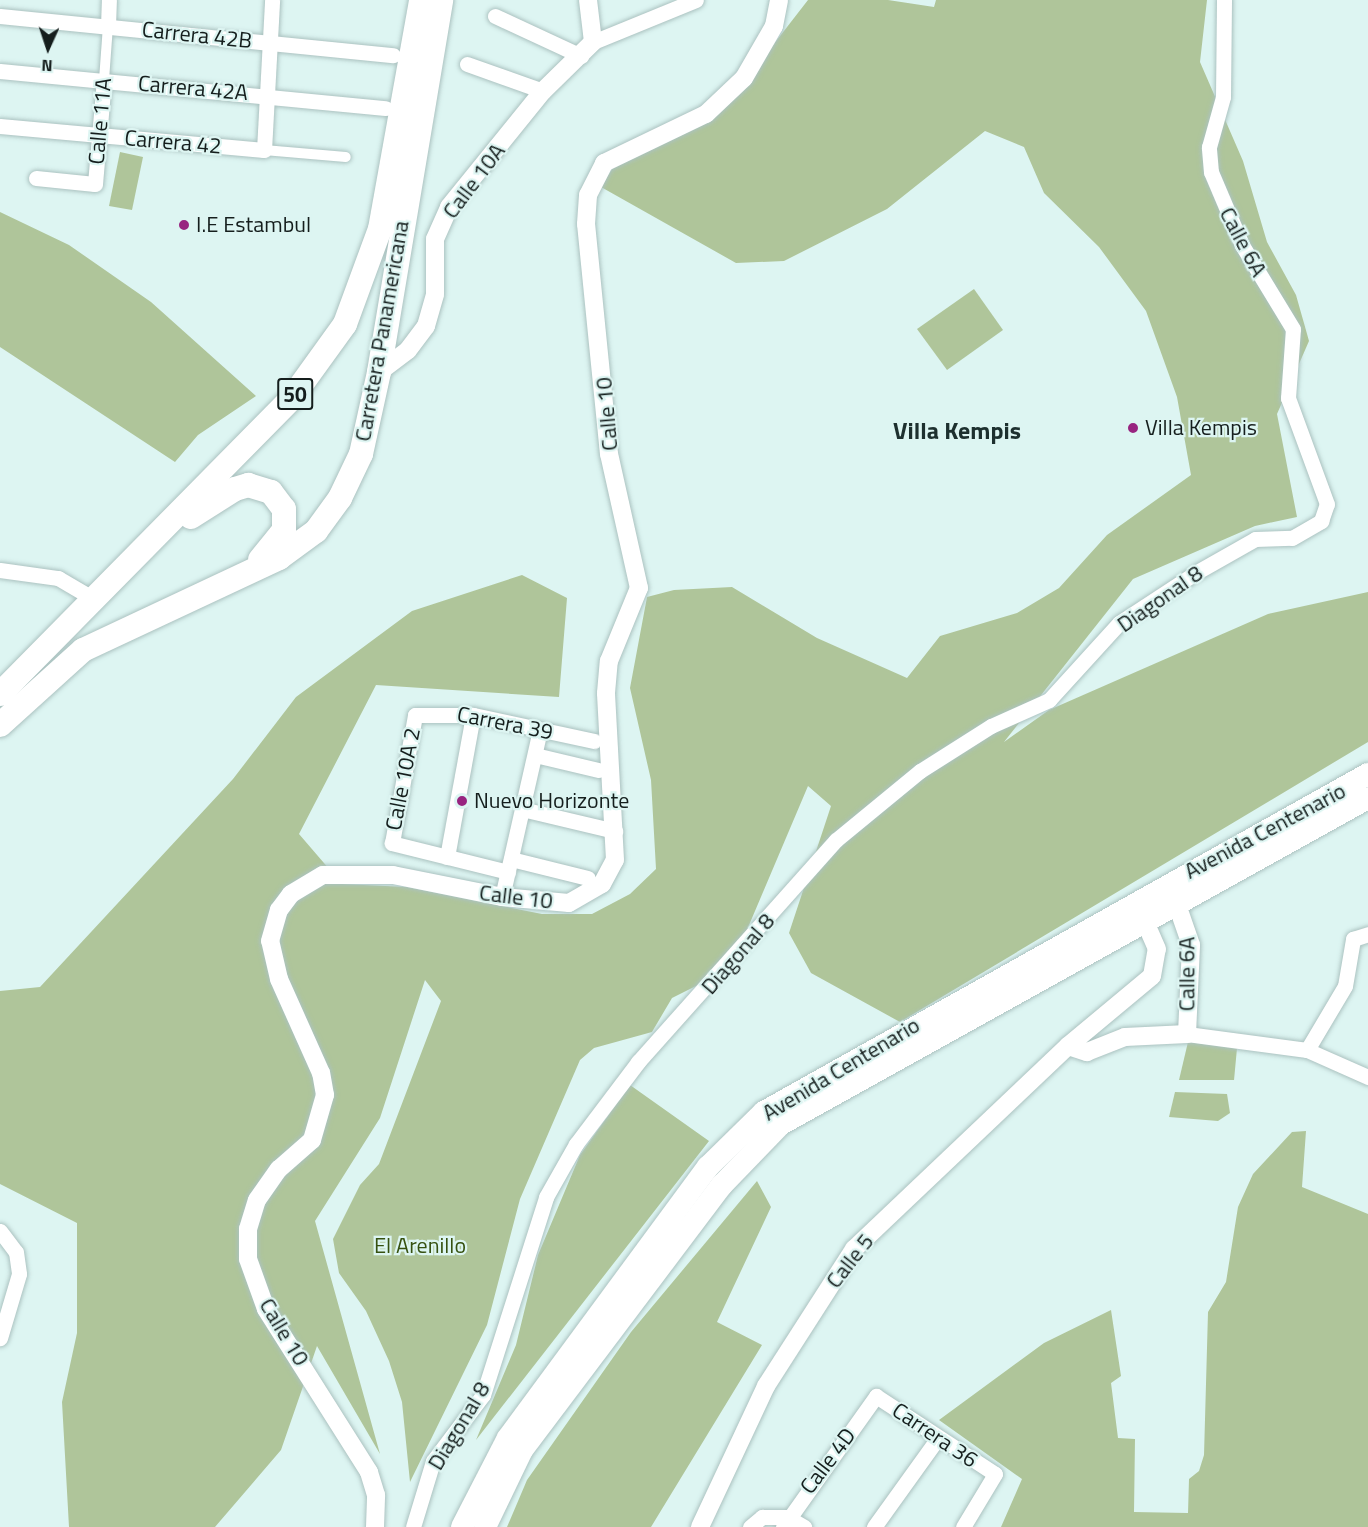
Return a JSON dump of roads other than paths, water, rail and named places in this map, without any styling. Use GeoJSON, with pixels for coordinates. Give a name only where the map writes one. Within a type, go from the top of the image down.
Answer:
{"type":"FeatureCollection","features":[{"type":"Feature","properties":{"kind":"highway","name":"Carretera Panamericana"},"geometry":{"type":"LineString","coordinates":[[0,724],[82,650],[297,546],[340,498],[361,454],[379,372],[424,0]]}},
{"type":"Feature","properties":{"kind":"highway","name":"Carretera Panamericana"},"geometry":{"type":"LineString","coordinates":[[0,694],[137,557],[315,371],[345,324],[380,229],[424,0]]}},
{"type":"Feature","properties":{"kind":"highway"},"geometry":{"type":"LineString","coordinates":[[137,557],[224,495],[248,485],[261,487],[284,509],[284,530],[269,553],[222,584]]}},
{"type":"Feature","properties":{"kind":"main road","name":"Avenida Centenario"},"geometry":{"type":"LineString","coordinates":[[462,1527],[494,1456],[708,1167],[738,1135],[789,1095],[1141,911],[1179,903],[1368,774]]}},
{"type":"Feature","properties":{"kind":"main road","name":"Avenida Centenario"},"geometry":{"type":"LineString","coordinates":[[485,1527],[522,1450],[755,1148],[798,1112],[1141,911],[1167,883],[1368,798]]}},
{"type":"Feature","properties":{"kind":"street","name":"Calle 11A"},"geometry":{"type":"LineString","coordinates":[[36,178],[95,184],[109,0]]}},
{"type":"Feature","properties":{"kind":"street"},"geometry":{"type":"LineString","coordinates":[[264,150],[272,0]]}},
{"type":"Feature","properties":{"kind":"street"},"geometry":{"type":"LineString","coordinates":[[587,49],[588,0]]}},
{"type":"Feature","properties":{"kind":"street"},"geometry":{"type":"LineString","coordinates":[[495,16],[587,49],[696,0]]}},
{"type":"Feature","properties":{"kind":"street","name":"Calle 10"},"geometry":{"type":"LineString","coordinates":[[375,1527],[376,1495],[361,1456],[266,1309],[248,1259],[258,1200],[279,1169],[312,1140],[325,1095],[321,1072],[279,979],[270,941],[279,910],[291,894],[323,875],[393,875],[502,897],[570,903],[602,884],[615,860],[606,693],[609,661],[639,588],[609,454],[586,224],[591,186],[604,163],[706,114],[744,78],[774,26],[779,0]]}},
{"type":"Feature","properties":{"kind":"street","name":"Calle 6A"},"geometry":{"type":"LineString","coordinates":[[1224,0],[1222,97],[1209,147],[1211,172],[1242,245],[1293,329],[1288,398],[1328,504],[1321,521],[1292,538],[1255,539]]}},
{"type":"Feature","properties":{"kind":"street","name":"Carrera 42B"},"geometry":{"type":"LineString","coordinates":[[0,16],[393,55]]}},
{"type":"Feature","properties":{"kind":"street","name":"Calle 10A"},"geometry":{"type":"LineString","coordinates":[[379,372],[408,350],[426,326],[435,294],[435,239],[448,207],[543,91],[587,49]]}},
{"type":"Feature","properties":{"kind":"street"},"geometry":{"type":"LineString","coordinates":[[467,64],[543,91]]}},
{"type":"Feature","properties":{"kind":"street","name":"Carrera 42A"},"geometry":{"type":"LineString","coordinates":[[0,71],[386,108]]}},
{"type":"Feature","properties":{"kind":"street","name":"Carrera 42"},"geometry":{"type":"LineString","coordinates":[[0,126],[346,157]]}},
{"type":"Feature","properties":{"kind":"street","name":"Diagonal 8"},"geometry":{"type":"LineString","coordinates":[[413,1527],[433,1461],[483,1395],[546,1197],[576,1143],[638,1062],[836,840],[920,771],[991,726],[1049,700],[1119,624],[1255,539]]}},
{"type":"Feature","properties":{"kind":"street"},"geometry":{"type":"LineString","coordinates":[[0,570],[58,578],[94,599]]}},
{"type":"Feature","properties":{"kind":"street","name":"Carrera 39"},"geometry":{"type":"LineString","coordinates":[[415,715],[473,715],[594,741]]}},
{"type":"Feature","properties":{"kind":"street","name":"Calle 10A 2"},"geometry":{"type":"LineString","coordinates":[[415,715],[392,843],[447,857]]}},
{"type":"Feature","properties":{"kind":"street"},"geometry":{"type":"LineString","coordinates":[[473,715],[447,857],[588,878]]}},
{"type":"Feature","properties":{"kind":"street"},"geometry":{"type":"LineString","coordinates":[[502,897],[540,730]]}},
{"type":"Feature","properties":{"kind":"street"},"geometry":{"type":"LineString","coordinates":[[535,755],[598,770]]}},
{"type":"Feature","properties":{"kind":"street"},"geometry":{"type":"LineString","coordinates":[[522,809],[615,831]]}},
{"type":"Feature","properties":{"kind":"street","name":"Calle 6A"},"geometry":{"type":"LineString","coordinates":[[1167,883],[1179,903],[1191,945],[1187,1034]]}},
{"type":"Feature","properties":{"kind":"street","name":"Calle 5"},"geometry":{"type":"LineString","coordinates":[[700,1527],[766,1386],[854,1249],[1068,1046],[1152,976],[1157,949],[1141,911]]}},
{"type":"Feature","properties":{"kind":"street"},"geometry":{"type":"LineString","coordinates":[[1307,1050],[1345,986],[1353,939],[1368,934]]}},
{"type":"Feature","properties":{"kind":"street"},"geometry":{"type":"LineString","coordinates":[[1068,1046],[1087,1052],[1125,1037],[1187,1034],[1307,1050],[1368,1077]]}},
{"type":"Feature","properties":{"kind":"street"},"geometry":{"type":"LineString","coordinates":[[0,1231],[16,1252],[19,1274],[0,1338]]}},
{"type":"Feature","properties":{"kind":"street","name":"Carrera 36"},"geometry":{"type":"LineString","coordinates":[[876,1396],[995,1474],[963,1527]]}},
{"type":"Feature","properties":{"kind":"street","name":"Calle 4D"},"geometry":{"type":"LineString","coordinates":[[785,1522],[876,1396]]}},
{"type":"Feature","properties":{"kind":"street"},"geometry":{"type":"LineString","coordinates":[[874,1527],[938,1438]]}},
{"type":"Feature","properties":{"kind":"street"},"geometry":{"type":"LineString","coordinates":[[750,1527],[762,1517],[804,1527]]}},
{"type":"Feature","properties":{"kind":"place","name":"I.E Estambul"},"geometry":{"type":"Point","coordinates":[184,225]}},
{"type":"Feature","properties":{"kind":"place","name":"Villa Kempis"},"geometry":{"type":"Point","coordinates":[1133,428]}},
{"type":"Feature","properties":{"kind":"place","name":"Nuevo Horizonte"},"geometry":{"type":"Point","coordinates":[462,801]}},
{"type":"Feature","properties":{"kind":"district","name":"Villa Kempis"},"geometry":{"type":"Point","coordinates":[957,431]}},
{"type":"Feature","properties":{"kind":"park label","name":"El Arenillo"},"geometry":{"type":"Point","coordinates":[420,1246]}}]}
